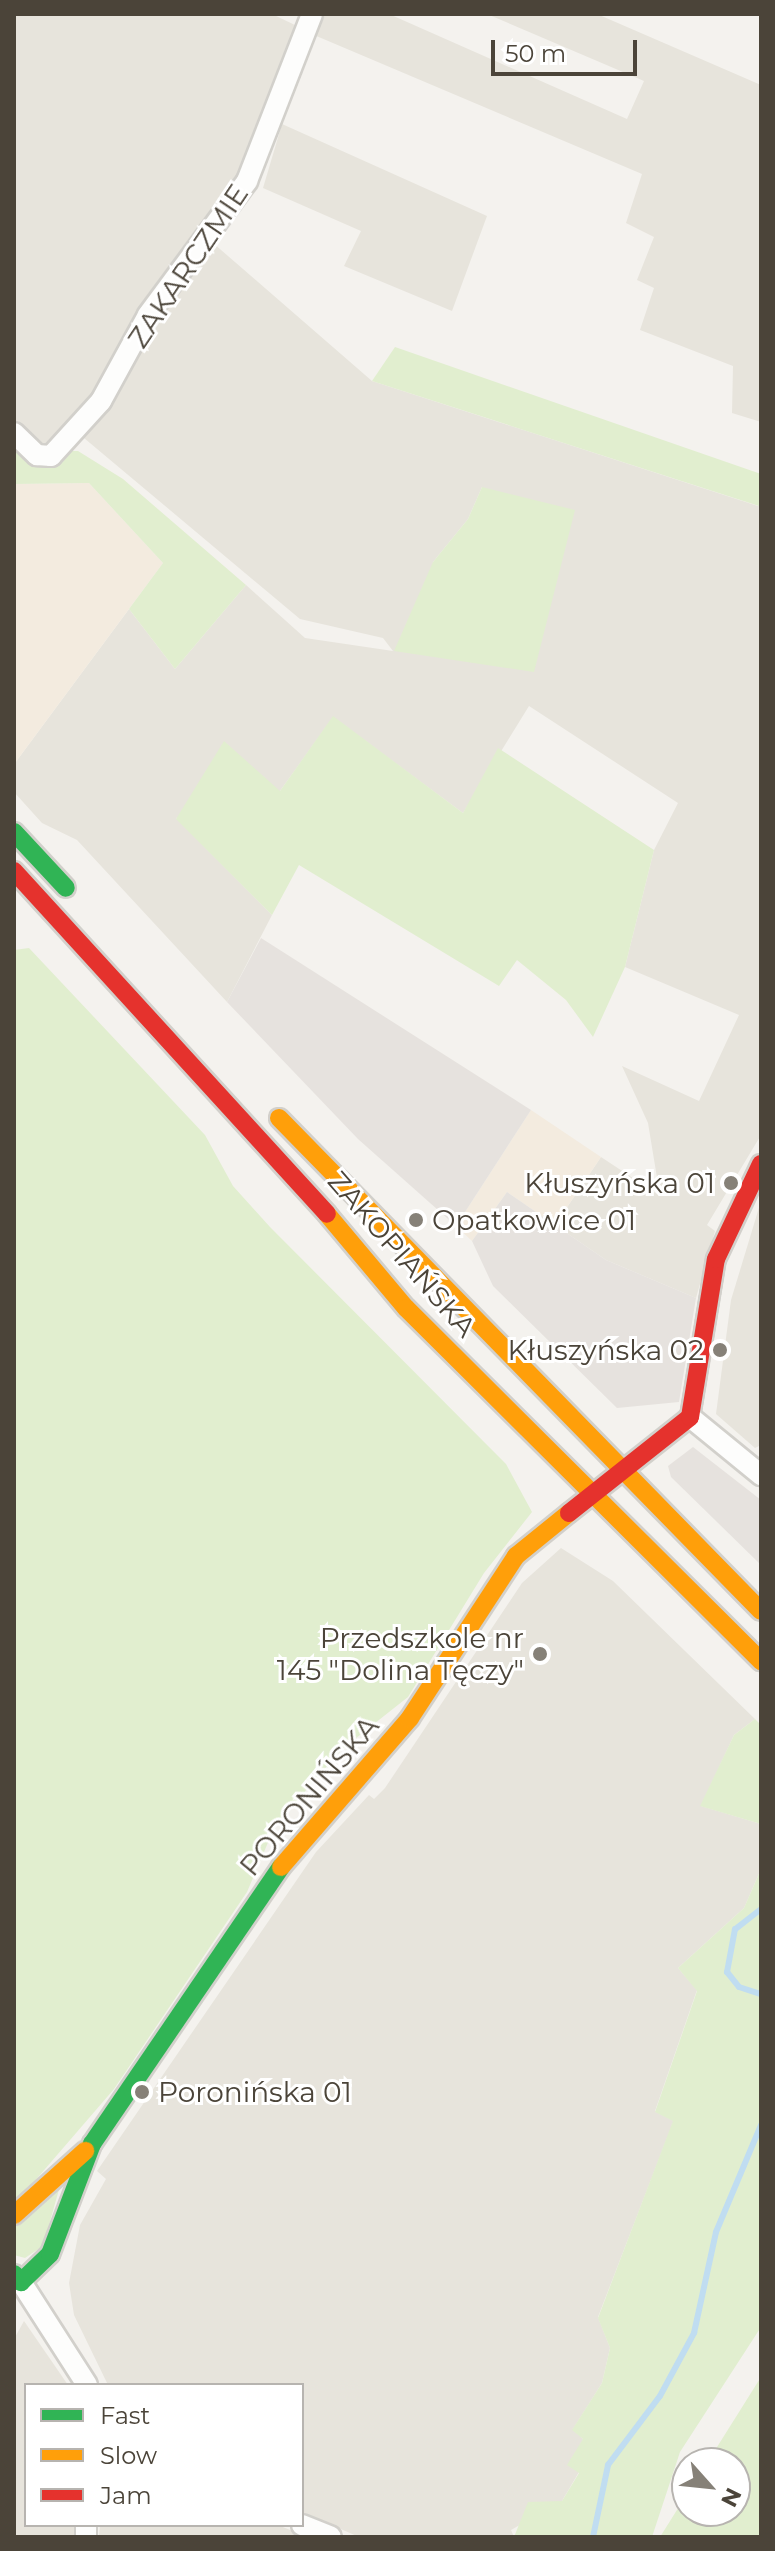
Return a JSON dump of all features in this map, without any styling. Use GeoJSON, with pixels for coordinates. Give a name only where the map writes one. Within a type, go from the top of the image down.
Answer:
{"type":"FeatureCollection","features":[{"type":"Feature","properties":{"kind":"main road"},"geometry":{"type":"LineString","coordinates":[[14,832],[85,908]]}},
{"type":"Feature","properties":{"kind":"main road","name":"ZAKOPIAŃSKA"},"geometry":{"type":"LineString","coordinates":[[14,871],[304,1185],[398,1300],[761,1661]]}},
{"type":"Feature","properties":{"kind":"main road","name":"ZAKOPIAŃSKA"},"geometry":{"type":"LineString","coordinates":[[263,1101],[761,1611]]}},
{"type":"Feature","properties":{"kind":"main road"},"geometry":{"type":"LineString","coordinates":[[690,1417],[716,1259],[761,1164]]}},
{"type":"Feature","properties":{"kind":"main road","name":"PORONIŃSKA"},"geometry":{"type":"LineString","coordinates":[[14,2215],[92,2144],[286,1860],[410,1718],[516,1556],[626,1474],[690,1417]]}},
{"type":"Feature","properties":{"kind":"main road","name":"PORONIŃSKA"},"geometry":{"type":"LineString","coordinates":[[17,2278],[54,2247],[92,2144]]}},
{"type":"Feature","properties":{"kind":"street","name":"ZAKARCZMIE"},"geometry":{"type":"LineString","coordinates":[[14,433],[37,455],[51,456],[101,401],[148,315],[247,181],[312,14]]}},
{"type":"Feature","properties":{"kind":"street"},"geometry":{"type":"LineString","coordinates":[[690,1417],[761,1475]]}},
{"type":"Feature","properties":{"kind":"street"},"geometry":{"type":"LineString","coordinates":[[17,2278],[86,2383]]}},
{"type":"Feature","properties":{"kind":"street"},"geometry":{"type":"LineString","coordinates":[[304,2526],[331,2537]]}},
{"type":"Feature","properties":{"kind":"shaded area"},"geometry":{"type":"Polygon","coordinates":[[[14,14],[272,14],[297,26],[258,148],[61,444],[48,450],[14,419],[14,14]]]}},
{"type":"Feature","properties":{"kind":"shaded area"},"geometry":{"type":"Polygon","coordinates":[[[323,14],[389,14],[627,119],[644,81],[487,14],[597,14],[761,85],[761,422],[732,413],[733,366],[640,330],[654,288],[637,280],[654,237],[626,223],[642,174],[314,35],[323,14]]]}},
{"type":"Feature","properties":{"kind":"shaded area"},"geometry":{"type":"Polygon","coordinates":[[[282,124],[487,216],[452,311],[344,266],[361,231],[263,188],[282,124]]]}},
{"type":"Feature","properties":{"kind":"shaded area"},"geometry":{"type":"Polygon","coordinates":[[[213,243],[372,381],[758,506],[761,497],[761,1135],[707,1225],[715,1231],[696,1298],[606,1260],[555,1225],[601,1157],[660,1196],[648,1123],[622,1066],[699,1101],[739,1015],[625,967],[654,850],[678,803],[529,706],[463,813],[333,717],[280,791],[176,818],[272,915],[227,1002],[77,840],[42,823],[14,792],[15,763],[129,609],[175,669],[246,585],[305,638],[393,651],[383,638],[300,619],[84,438],[160,312],[213,243]],[[482,487],[468,519],[433,562],[534,672],[482,487]]]}},
{"type":"Feature","properties":{"kind":"shaded area"},"geometry":{"type":"Polygon","coordinates":[[[89,483],[163,563],[15,763],[14,484],[89,483]]]}},
{"type":"Feature","properties":{"kind":"shaded area"},"geometry":{"type":"Polygon","coordinates":[[[261,938],[531,1110],[456,1226],[358,1139],[227,1002],[261,938]]]}},
{"type":"Feature","properties":{"kind":"shaded area"},"geometry":{"type":"Polygon","coordinates":[[[531,1110],[601,1157],[555,1225],[507,1192],[472,1241],[456,1226],[531,1110]]]}},
{"type":"Feature","properties":{"kind":"shaded area"},"geometry":{"type":"Polygon","coordinates":[[[507,1192],[606,1260],[696,1298],[679,1402],[617,1408],[493,1286],[472,1241],[507,1192]]]}},
{"type":"Feature","properties":{"kind":"shaded area"},"geometry":{"type":"Polygon","coordinates":[[[761,1201],[761,1445],[755,1448],[716,1414],[731,1300],[761,1201]]]}},
{"type":"Feature","properties":{"kind":"shaded area"},"geometry":{"type":"Polygon","coordinates":[[[693,1447],[761,1500],[761,1565],[671,1477],[668,1466],[693,1447]]]}},
{"type":"Feature","properties":{"kind":"shaded area"},"geometry":{"type":"Polygon","coordinates":[[[561,1548],[613,1581],[755,1719],[734,1735],[701,1806],[761,1824],[761,1869],[744,1908],[678,1968],[697,1990],[655,2111],[674,2120],[598,2317],[610,2348],[602,2383],[573,2429],[583,2439],[579,2472],[562,2501],[511,2530],[514,2537],[359,2537],[304,2513],[304,2383],[107,2383],[74,2315],[69,2283],[80,2225],[106,2179],[97,2171],[316,1852],[369,1795],[374,1799],[385,1788],[522,1583],[561,1548]]]}},
{"type":"Feature","properties":{"kind":"shaded area"},"geometry":{"type":"Polygon","coordinates":[[[24,2321],[67,2383],[24,2383],[24,2527],[76,2527],[75,2537],[14,2537],[14,2339],[24,2321]]]}},
{"type":"Feature","properties":{"kind":"shaded area"},"geometry":{"type":"Polygon","coordinates":[[[100,2527],[283,2527],[307,2537],[99,2537],[100,2527]]]}},
{"type":"Feature","properties":{"kind":"green space"},"geometry":{"type":"Polygon","coordinates":[[[395,347],[761,474],[759,506],[372,381],[395,347]]]}},
{"type":"Feature","properties":{"kind":"green space"},"geometry":{"type":"Polygon","coordinates":[[[14,441],[22,451],[78,451],[123,479],[246,585],[175,669],[129,609],[163,563],[89,483],[14,484],[14,441]]]}},
{"type":"Feature","properties":{"kind":"green space"},"geometry":{"type":"Polygon","coordinates":[[[482,487],[575,510],[534,672],[394,651],[433,562],[468,519],[482,487]]]}},
{"type":"Feature","properties":{"kind":"green space"},"geometry":{"type":"Polygon","coordinates":[[[333,716],[463,813],[498,748],[654,850],[625,967],[593,1037],[566,1000],[517,960],[499,986],[299,865],[272,915],[176,819],[224,741],[280,791],[333,716]]]}},
{"type":"Feature","properties":{"kind":"green space"},"geometry":{"type":"Polygon","coordinates":[[[29,948],[205,1135],[233,1186],[270,1227],[506,1464],[532,1512],[484,1573],[408,1697],[341,1750],[275,1826],[247,1892],[114,2089],[14,2205],[14,950],[29,948]]]}},
{"type":"Feature","properties":{"kind":"green space"},"geometry":{"type":"Polygon","coordinates":[[[755,1719],[761,1725],[761,1824],[700,1806],[734,1735],[755,1719]]]}},
{"type":"Feature","properties":{"kind":"green space"},"geometry":{"type":"Polygon","coordinates":[[[761,1869],[761,2327],[683,2447],[671,2447],[671,2479],[652,2537],[514,2537],[528,2502],[562,2501],[579,2473],[567,2465],[583,2439],[572,2430],[602,2383],[610,2348],[598,2318],[673,2121],[655,2112],[697,1991],[678,1968],[744,1908],[761,1869]]]}},
{"type":"Feature","properties":{"kind":"green space"},"geometry":{"type":"Polygon","coordinates":[[[60,2186],[43,2246],[25,2258],[14,2255],[14,2226],[60,2186]]]}},
{"type":"Feature","properties":{"kind":"green space"},"geometry":{"type":"Polygon","coordinates":[[[761,2377],[761,2537],[660,2537],[671,2519],[671,2527],[751,2527],[751,2447],[717,2447],[761,2377]]]}},
{"type":"Feature","properties":{"kind":"waterway"},"geometry":{"type":"LineString","coordinates":[[761,1909],[735,1929],[727,1972],[739,1987],[761,1994]]}},
{"type":"Feature","properties":{"kind":"waterway"},"geometry":{"type":"LineString","coordinates":[[593,2537],[608,2465],[660,2396],[694,2333],[716,2232],[761,2125]]}},
{"type":"Feature","properties":{"kind":"traffic: fast"},"geometry":{"type":"LineString","coordinates":[[14,832],[66,888]]}},
{"type":"Feature","properties":{"kind":"traffic: fast"},"geometry":{"type":"LineString","coordinates":[[14,2274],[21,2282],[50,2254],[92,2144],[281,1867]]}},
{"type":"Feature","properties":{"kind":"traffic: slow"},"geometry":{"type":"LineString","coordinates":[[279,1118],[761,1611]]}},
{"type":"Feature","properties":{"kind":"traffic: slow"},"geometry":{"type":"LineString","coordinates":[[327,1214],[406,1308],[761,1661]]}},
{"type":"Feature","properties":{"kind":"traffic: slow"},"geometry":{"type":"LineString","coordinates":[[281,1867],[410,1718],[516,1556],[569,1513]]}},
{"type":"Feature","properties":{"kind":"traffic: slow"},"geometry":{"type":"LineString","coordinates":[[14,2215],[85,2151]]}},
{"type":"Feature","properties":{"kind":"traffic: jam"},"geometry":{"type":"LineString","coordinates":[[14,871],[327,1214]]}},
{"type":"Feature","properties":{"kind":"traffic: jam"},"geometry":{"type":"LineString","coordinates":[[569,1513],[690,1417],[716,1259],[761,1164]]}},
{"type":"Feature","properties":{"kind":"place","name":"Kłuszyńska 01"},"geometry":{"type":"Point","coordinates":[731,1183]}},
{"type":"Feature","properties":{"kind":"place","name":"Opatkowice 01"},"geometry":{"type":"Point","coordinates":[416,1220]}},
{"type":"Feature","properties":{"kind":"place","name":"Kłuszyńska 02"},"geometry":{"type":"Point","coordinates":[720,1350]}},
{"type":"Feature","properties":{"kind":"place","name":"Przedszkole nr 145 \"Dolina Tęczy\""},"geometry":{"type":"Point","coordinates":[540,1654]}},
{"type":"Feature","properties":{"kind":"place","name":"Poronińska 01"},"geometry":{"type":"Point","coordinates":[142,2092]}}]}
